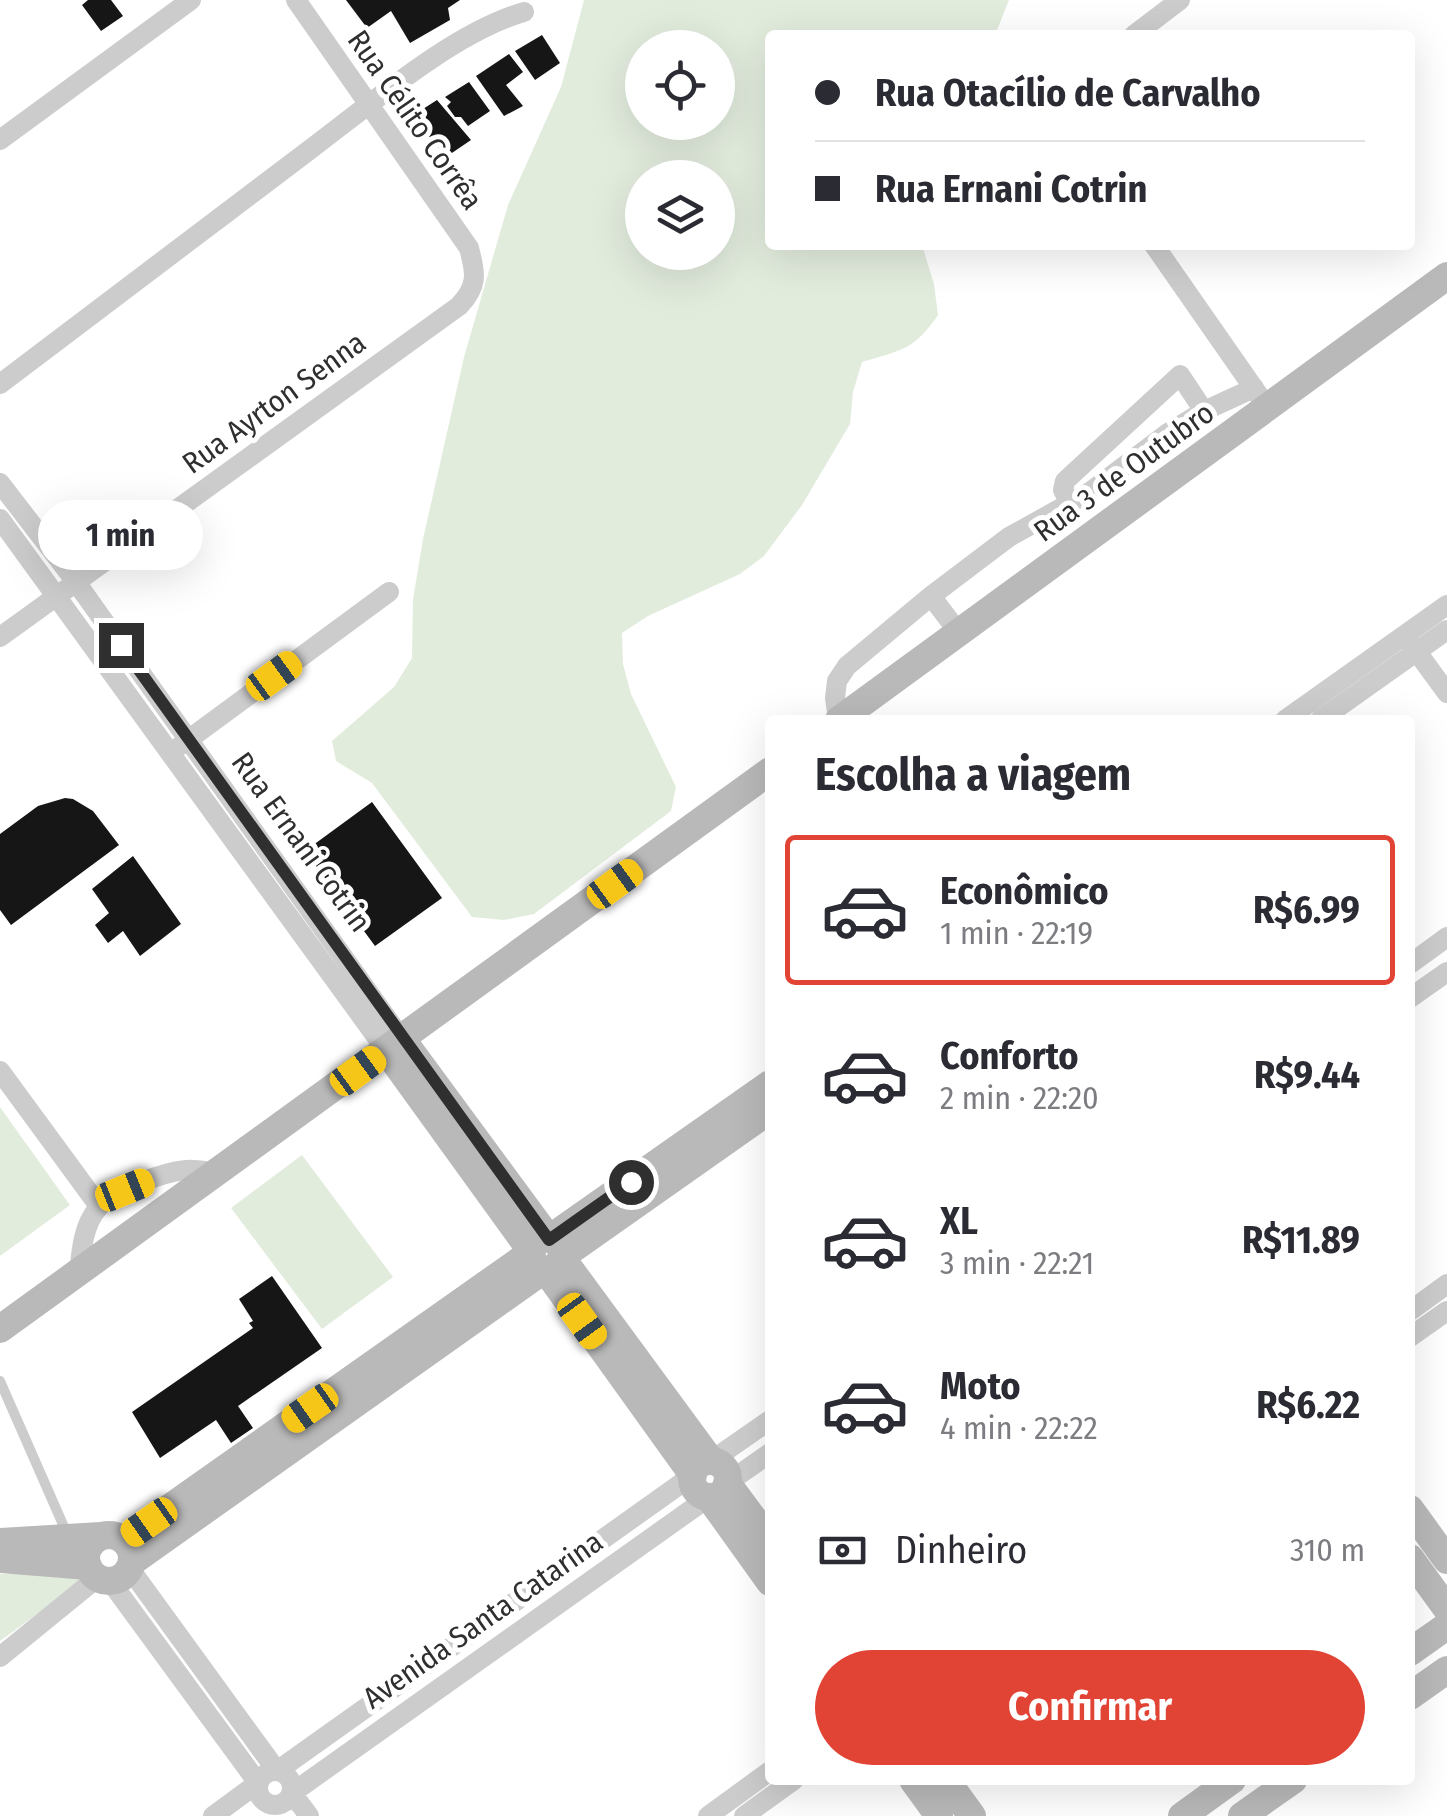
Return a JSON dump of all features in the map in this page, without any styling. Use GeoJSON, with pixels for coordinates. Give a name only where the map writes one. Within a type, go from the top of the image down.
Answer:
{"type":"FeatureCollection","features":[{"type":"Feature","properties":{"kind":"street"},"geometry":{"type":"LineString","coordinates":[[0,140],[191,0]]}},
{"type":"Feature","properties":{"kind":"street","name":"Rua Célito Corrêa"},"geometry":{"type":"LineString","coordinates":[[296,0],[469,248],[475,278]]}},
{"type":"Feature","properties":{"kind":"street"},"geometry":{"type":"LineString","coordinates":[[1141,30],[1180,0]]}},
{"type":"Feature","properties":{"kind":"street"},"geometry":{"type":"LineString","coordinates":[[0,384],[367,106],[470,34],[494,20],[524,12]]}},
{"type":"Feature","properties":{"kind":"street"},"geometry":{"type":"LineString","coordinates":[[838,715],[837,681],[847,666],[930,596],[1010,537],[1070,503],[1204,411],[1260,398],[1157,250]]}},
{"type":"Feature","properties":{"kind":"street","name":"Rua 3 de Outubro"},"geometry":{"type":"LineString","coordinates":[[846,715],[960,633],[1260,398],[1447,276]]}},
{"type":"Feature","properties":{"kind":"street","name":"Rua Ayrton Senna"},"geometry":{"type":"LineString","coordinates":[[0,637],[459,306],[471,293],[475,278]]}},
{"type":"Feature","properties":{"kind":"street"},"geometry":{"type":"LineString","coordinates":[[1070,503],[1063,490],[1065,482],[1180,375],[1204,411]]}},
{"type":"Feature","properties":{"kind":"street","name":"Rua Ernani Cotrin"},"geometry":{"type":"LineString","coordinates":[[0,483],[76,582],[180,746],[710,1479],[765,1570]]}},
{"type":"Feature","properties":{"kind":"street","name":"Rua Ernani Cotrin"},"geometry":{"type":"LineString","coordinates":[[0,518],[56,596],[180,746]]}},
{"type":"Feature","properties":{"kind":"street"},"geometry":{"type":"LineString","coordinates":[[180,746],[389,592]]}},
{"type":"Feature","properties":{"kind":"street"},"geometry":{"type":"LineString","coordinates":[[930,596],[960,633]]}},
{"type":"Feature","properties":{"kind":"street"},"geometry":{"type":"LineString","coordinates":[[1327,715],[1429,639],[1447,604]]}},
{"type":"Feature","properties":{"kind":"street"},"geometry":{"type":"LineString","coordinates":[[1429,639],[1447,693]]}},
{"type":"Feature","properties":{"kind":"street"},"geometry":{"type":"LineString","coordinates":[[1294,715],[1429,639]]}},
{"type":"Feature","properties":{"kind":"street"},"geometry":{"type":"LineString","coordinates":[[0,1329],[765,775]]}},
{"type":"Feature","properties":{"kind":"street"},"geometry":{"type":"LineString","coordinates":[[1415,961],[1447,938]]}},
{"type":"Feature","properties":{"kind":"street"},"geometry":{"type":"LineString","coordinates":[[1417,993],[1447,972]]}},
{"type":"Feature","properties":{"kind":"street"},"geometry":{"type":"LineString","coordinates":[[0,1072],[99,1206]]}},
{"type":"Feature","properties":{"kind":"street"},"geometry":{"type":"LineString","coordinates":[[0,1657],[112,1562],[692,1152],[765,1088]]}},
{"type":"Feature","properties":{"kind":"street"},"geometry":{"type":"LineString","coordinates":[[692,1152],[765,1113]]}},
{"type":"Feature","properties":{"kind":"street"},"geometry":{"type":"LineString","coordinates":[[78,1274],[83,1238],[99,1206],[159,1176],[188,1169],[218,1173]]}},
{"type":"Feature","properties":{"kind":"street"},"geometry":{"type":"LineString","coordinates":[[1415,1306],[1447,1284]]}},
{"type":"Feature","properties":{"kind":"street"},"geometry":{"type":"LineString","coordinates":[[1415,1334],[1447,1310]]}},
{"type":"Feature","properties":{"kind":"street","name":"Avenida Santa Catarina"},"geometry":{"type":"LineString","coordinates":[[278,1808],[710,1479],[765,1425]]}},
{"type":"Feature","properties":{"kind":"street","name":"Avenida Santa Catarina"},"geometry":{"type":"LineString","coordinates":[[258,1784],[265,1774],[276,1771],[710,1479],[765,1454]]}},
{"type":"Feature","properties":{"kind":"street","name":"Rua Ernani Cotrin"},"geometry":{"type":"LineString","coordinates":[[710,1479],[765,1536]]}},
{"type":"Feature","properties":{"kind":"street"},"geometry":{"type":"LineString","coordinates":[[1415,1517],[1447,1560]]}},
{"type":"Feature","properties":{"kind":"street"},"geometry":{"type":"LineString","coordinates":[[0,1542],[69,1536],[112,1562],[192,1655],[276,1771],[290,1778],[278,1808]]}},
{"type":"Feature","properties":{"kind":"street"},"geometry":{"type":"LineString","coordinates":[[0,1560],[112,1562]]}},
{"type":"Feature","properties":{"kind":"street"},"geometry":{"type":"LineString","coordinates":[[112,1562],[174,1669],[258,1784],[261,1798],[278,1808],[309,1816]]}},
{"type":"Feature","properties":{"kind":"street"},"geometry":{"type":"LineString","coordinates":[[1415,1565],[1447,1610]]}},
{"type":"Feature","properties":{"kind":"street"},"geometry":{"type":"LineString","coordinates":[[1415,1648],[1447,1626]]}},
{"type":"Feature","properties":{"kind":"street"},"geometry":{"type":"LineString","coordinates":[[174,1669],[192,1655]]}},
{"type":"Feature","properties":{"kind":"street"},"geometry":{"type":"LineString","coordinates":[[1415,1692],[1447,1670]]}},
{"type":"Feature","properties":{"kind":"street"},"geometry":{"type":"LineString","coordinates":[[213,1816],[258,1784]]}},
{"type":"Feature","properties":{"kind":"street"},"geometry":{"type":"LineString","coordinates":[[708,1816],[765,1784]]}},
{"type":"Feature","properties":{"kind":"street"},"geometry":{"type":"LineString","coordinates":[[744,1816],[765,1784]]}},
{"type":"Feature","properties":{"kind":"street"},"geometry":{"type":"LineString","coordinates":[[927,1785],[938,1816]]}},
{"type":"Feature","properties":{"kind":"street"},"geometry":{"type":"LineString","coordinates":[[930,1785],[972,1816]]}},
{"type":"Feature","properties":{"kind":"street"},"geometry":{"type":"LineString","coordinates":[[1182,1816],[1225,1785]]}},
{"type":"Feature","properties":{"kind":"street"},"geometry":{"type":"LineString","coordinates":[[1242,1816],[1286,1785]]}},
{"type":"Feature","properties":{"kind":"lane"},"geometry":{"type":"LineString","coordinates":[[0,1381],[69,1536]]}},
{"type":"Feature","properties":{"kind":"green space"},"geometry":{"type":"Polygon","coordinates":[[[584,0],[1009,0],[997,30],[765,30],[765,250],[924,250],[938,315],[906,347],[862,362],[853,392],[850,424],[802,505],[764,556],[740,574],[648,616],[622,633],[623,664],[631,694],[676,787],[671,811],[534,914],[504,920],[472,917],[372,783],[336,761],[332,741],[394,687],[412,658],[413,599],[423,539],[464,357],[508,205],[561,87],[584,0]]]}},
{"type":"Feature","properties":{"kind":"green space"},"geometry":{"type":"Polygon","coordinates":[[[0,1107],[70,1205],[0,1256],[0,1107]]]}},
{"type":"Feature","properties":{"kind":"green space"},"geometry":{"type":"Polygon","coordinates":[[[302,1155],[393,1277],[322,1329],[231,1208],[302,1155]]]}},
{"type":"Feature","properties":{"kind":"green space"},"geometry":{"type":"Polygon","coordinates":[[[58,1573],[80,1577],[77,1585],[0,1641],[0,1574],[58,1573]]]}},
{"type":"Feature","properties":{"kind":"building"},"geometry":{"type":"Polygon","coordinates":[[[88,0],[111,0],[123,16],[101,31],[82,5],[88,0]]]}},
{"type":"Feature","properties":{"kind":"building"},"geometry":{"type":"Polygon","coordinates":[[[346,0],[460,0],[448,8],[450,20],[410,43],[391,11],[367,28],[346,0]]]}},
{"type":"Feature","properties":{"kind":"building"},"geometry":{"type":"Polygon","coordinates":[[[542,35],[560,63],[535,80],[515,51],[542,35]]]}},
{"type":"Feature","properties":{"kind":"building"},"geometry":{"type":"Polygon","coordinates":[[[509,54],[523,72],[506,85],[523,106],[504,116],[476,76],[509,54]]]}},
{"type":"Feature","properties":{"kind":"building"},"geometry":{"type":"Polygon","coordinates":[[[469,82],[490,111],[468,126],[461,117],[455,117],[447,106],[451,102],[445,97],[469,82]]]}},
{"type":"Feature","properties":{"kind":"building"},"geometry":{"type":"Polygon","coordinates":[[[437,100],[471,140],[446,157],[412,116],[437,100]]]}},
{"type":"Feature","properties":{"kind":"building"},"geometry":{"type":"Polygon","coordinates":[[[65,798],[93,811],[119,845],[11,925],[0,910],[0,834],[38,806],[65,798]]]}},
{"type":"Feature","properties":{"kind":"building"},"geometry":{"type":"Polygon","coordinates":[[[372,802],[442,898],[375,946],[305,851],[372,802]]]}},
{"type":"Feature","properties":{"kind":"building"},"geometry":{"type":"Polygon","coordinates":[[[133,856],[181,924],[140,956],[123,931],[108,943],[95,925],[109,913],[92,889],[133,856]]]}},
{"type":"Feature","properties":{"kind":"building"},"geometry":{"type":"Polygon","coordinates":[[[272,1276],[322,1348],[238,1406],[253,1428],[231,1443],[216,1420],[160,1458],[132,1412],[253,1328],[249,1323],[253,1321],[239,1299],[272,1276]]]}},
{"type":"Feature","properties":{"kind":"route"},"geometry":{"type":"LineString","coordinates":[[121,645],[549,1240],[631,1182]]}}]}
